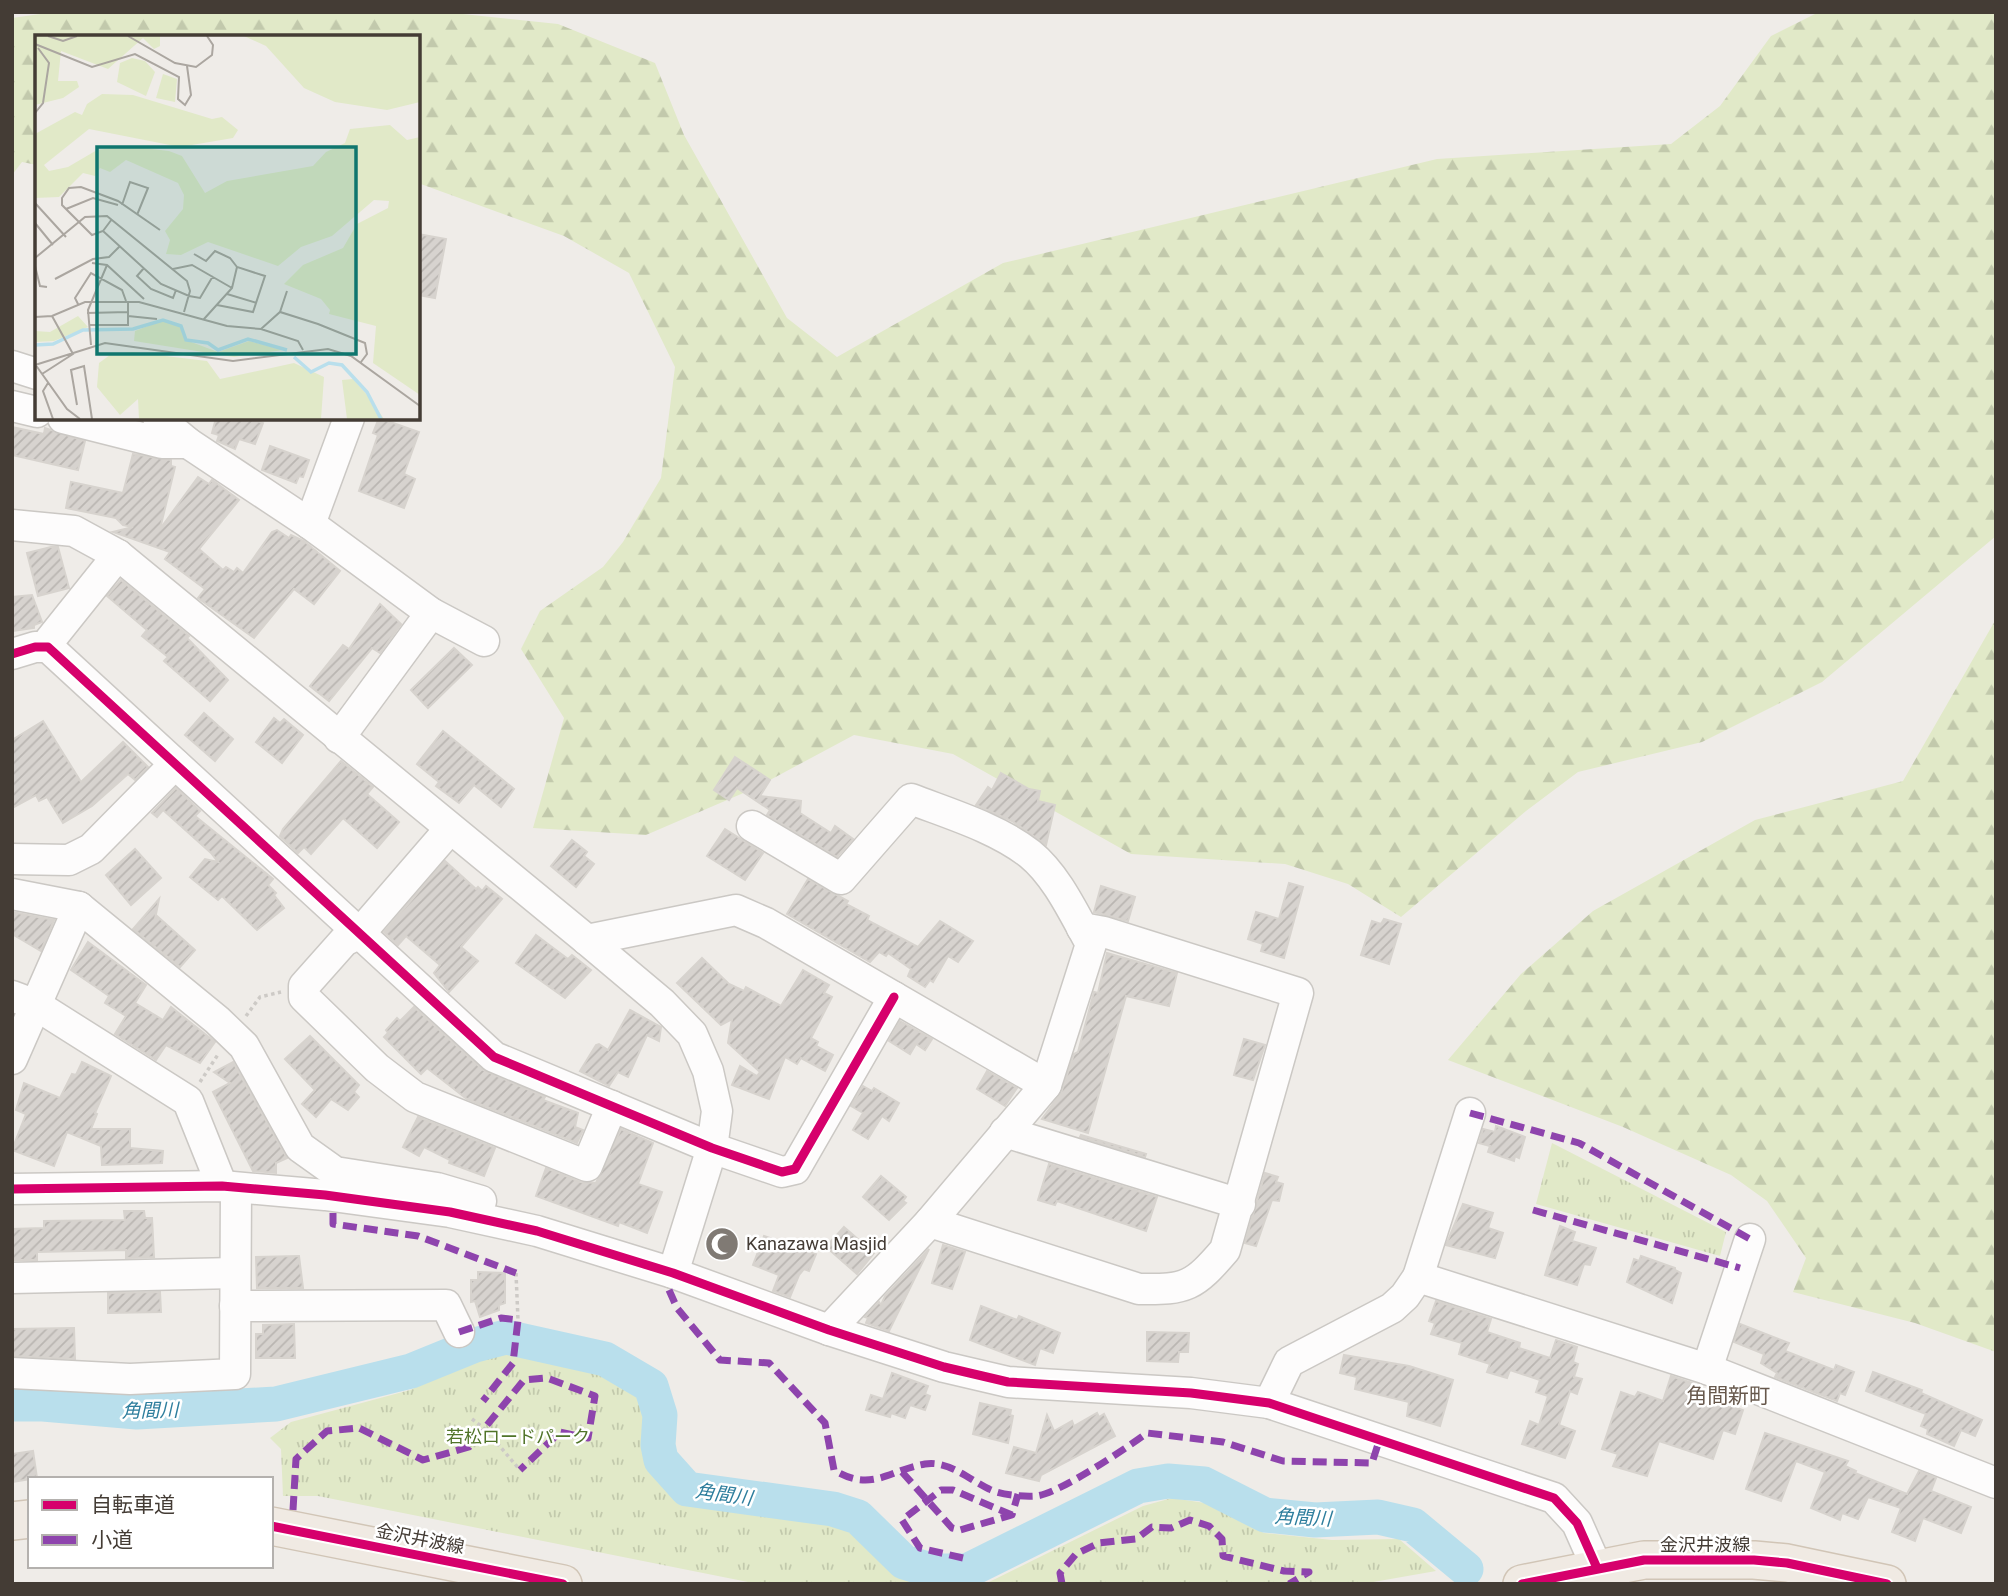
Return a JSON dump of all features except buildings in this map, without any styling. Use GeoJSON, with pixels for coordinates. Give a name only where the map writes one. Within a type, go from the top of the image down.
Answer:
{"type":"FeatureCollection","features":[{"type":"Feature","properties":{"kind":"main road","name":"金沢井波線"},"geometry":{"type":"LineString","coordinates":[[273,1526],[563,1584]]}},
{"type":"Feature","properties":{"kind":"main road","name":"金沢井波線"},"geometry":{"type":"LineString","coordinates":[[1522,1584],[1644,1560],[1754,1560],[1787,1563],[1887,1584]]}},
{"type":"Feature","properties":{"kind":"street"},"geometry":{"type":"LineString","coordinates":[[12,366],[35,373]]}},
{"type":"Feature","properties":{"kind":"street"},"geometry":{"type":"LineString","coordinates":[[12,406],[35,412]]}},
{"type":"Feature","properties":{"kind":"street"},"geometry":{"type":"LineString","coordinates":[[71,420],[162,443],[193,431]]}},
{"type":"Feature","properties":{"kind":"street"},"geometry":{"type":"LineString","coordinates":[[163,420],[193,431],[310,524],[430,612],[484,641]]}},
{"type":"Feature","properties":{"kind":"street"},"geometry":{"type":"LineString","coordinates":[[310,524],[348,420]]}},
{"type":"Feature","properties":{"kind":"street"},"geometry":{"type":"LineString","coordinates":[[12,525],[74,531],[118,555],[449,830],[587,940],[662,1003],[692,1034],[708,1071],[717,1111],[712,1148],[675,1266]]}},
{"type":"Feature","properties":{"kind":"street"},"geometry":{"type":"LineString","coordinates":[[48,647],[50,640],[118,555]]}},
{"type":"Feature","properties":{"kind":"street"},"geometry":{"type":"LineString","coordinates":[[339,738],[430,612]]}},
{"type":"Feature","properties":{"kind":"street"},"geometry":{"type":"LineString","coordinates":[[12,654],[35,647],[48,647],[494,1057],[712,1148],[782,1172],[795,1169],[894,997]]}},
{"type":"Feature","properties":{"kind":"street"},"geometry":{"type":"LineString","coordinates":[[12,859],[69,860],[91,849],[175,764]]}},
{"type":"Feature","properties":{"kind":"street"},"geometry":{"type":"LineString","coordinates":[[752,826],[842,879],[911,799],[974,823],[1030,854],[1050,876],[1091,944],[1046,1086],[930,1222],[829,1330]]}},
{"type":"Feature","properties":{"kind":"street"},"geometry":{"type":"LineString","coordinates":[[449,830],[360,933],[344,941],[304,986],[304,997],[377,1068],[415,1097],[587,1166],[612,1106]]}},
{"type":"Feature","properties":{"kind":"street"},"geometry":{"type":"LineString","coordinates":[[12,894],[79,907],[160,971],[244,1046],[300,1147],[335,1172],[437,1188],[675,1266],[829,1330],[944,1367],[1008,1382],[1191,1393],[1269,1403],[1554,1498],[1577,1523],[1597,1568]]}},
{"type":"Feature","properties":{"kind":"street"},"geometry":{"type":"LineString","coordinates":[[12,1059],[24,1000],[79,907]]}},
{"type":"Feature","properties":{"kind":"street"},"geometry":{"type":"LineString","coordinates":[[587,940],[736,910],[766,923],[1046,1086]]}},
{"type":"Feature","properties":{"kind":"street"},"geometry":{"type":"LineString","coordinates":[[930,1222],[1139,1289],[1175,1289],[1202,1276],[1225,1250],[1298,993],[1104,932],[1082,928]]}},
{"type":"Feature","properties":{"kind":"street"},"geometry":{"type":"LineString","coordinates":[[12,1373],[130,1379],[235,1374],[235,1273],[229,1187],[188,1101],[24,1000]]}},
{"type":"Feature","properties":{"kind":"street"},"geometry":{"type":"LineString","coordinates":[[1269,1403],[1289,1362],[1392,1308],[1405,1296],[1418,1277],[1470,1113]]}},
{"type":"Feature","properties":{"kind":"street"},"geometry":{"type":"LineString","coordinates":[[1005,1132],[1240,1204]]}},
{"type":"Feature","properties":{"kind":"street"},"geometry":{"type":"LineString","coordinates":[[12,1189],[229,1187],[325,1195],[450,1212],[675,1266]]}},
{"type":"Feature","properties":{"kind":"street"},"geometry":{"type":"LineString","coordinates":[[1707,1369],[1750,1239]]}},
{"type":"Feature","properties":{"kind":"street"},"geometry":{"type":"LineString","coordinates":[[12,1278],[235,1273]]}},
{"type":"Feature","properties":{"kind":"street"},"geometry":{"type":"LineString","coordinates":[[1418,1277],[1707,1369],[1996,1483]]}},
{"type":"Feature","properties":{"kind":"street"},"geometry":{"type":"LineString","coordinates":[[235,1306],[446,1305],[459,1332]]}},
{"type":"Feature","properties":{"kind":"path"},"geometry":{"type":"LineString","coordinates":[[188,1101],[231,1035],[260,998],[304,986]]}},
{"type":"Feature","properties":{"kind":"path"},"geometry":{"type":"LineString","coordinates":[[516,1273],[518,1320]]}},
{"type":"Feature","properties":{"kind":"path"},"geometry":{"type":"LineString","coordinates":[[472,1419],[486,1430],[520,1470]]}},
{"type":"Feature","properties":{"kind":"green space"},"geometry":{"type":"Polygon","coordinates":[[[54,12],[444,12],[558,24],[655,63],[684,135],[787,318],[837,357],[1003,263],[1437,159],[1671,144],[1720,106],[1771,36],[1819,12],[1996,12],[1996,536],[1822,682],[1702,742],[1578,772],[1526,811],[1401,917],[1348,884],[1285,864],[1131,854],[953,754],[854,735],[755,788],[646,835],[533,828],[564,718],[521,649],[540,611],[603,567],[623,542],[661,478],[675,367],[629,273],[564,236],[420,184],[420,35],[35,35],[35,165],[22,162],[12,175],[12,18],[54,12]]]}},
{"type":"Feature","properties":{"kind":"green space"},"geometry":{"type":"Polygon","coordinates":[[[1996,619],[1996,1352],[1915,1323],[1793,1292],[1806,1258],[1767,1201],[1731,1175],[1623,1127],[1448,1060],[1521,974],[1593,911],[1755,820],[1903,781],[1996,619]]]}},
{"type":"Feature","properties":{"kind":"green space"},"geometry":{"type":"Polygon","coordinates":[[[1552,1143],[1726,1232],[1720,1256],[1536,1204],[1552,1143]]]}},
{"type":"Feature","properties":{"kind":"green space","name":"若松ロードパーク"},"geometry":{"type":"Polygon","coordinates":[[[506,1337],[605,1359],[651,1386],[660,1415],[658,1445],[661,1460],[687,1489],[847,1529],[904,1578],[924,1584],[758,1584],[318,1496],[283,1496],[281,1449],[270,1438],[291,1422],[410,1390],[442,1375],[475,1345],[506,1337]]]}},
{"type":"Feature","properties":{"kind":"green space"},"geometry":{"type":"Polygon","coordinates":[[[1172,1498],[1205,1503],[1264,1533],[1332,1540],[1399,1539],[1436,1571],[1362,1584],[985,1584],[1143,1506],[1172,1498]]]}},
{"type":"Feature","properties":{"kind":"waterway","name":"角間川"},"geometry":{"type":"LineString","coordinates":[[12,1404],[137,1412],[276,1404],[411,1371],[475,1345],[506,1337],[605,1359],[651,1386],[660,1415],[658,1445],[661,1460],[687,1489],[833,1509],[858,1517],[904,1562],[934,1571],[967,1571],[1138,1486],[1168,1481],[1204,1484],[1265,1515],[1315,1520],[1378,1517],[1413,1525],[1466,1569]]}},
{"type":"Feature","properties":{"kind":"marked path"},"geometry":{"type":"LineString","coordinates":[[1470,1113],[1579,1143],[1750,1239]]}},
{"type":"Feature","properties":{"kind":"marked path"},"geometry":{"type":"LineString","coordinates":[[1533,1210],[1740,1268]]}},
{"type":"Feature","properties":{"kind":"marked path"},"geometry":{"type":"LineString","coordinates":[[333,1213],[333,1224],[418,1236],[516,1273]]}},
{"type":"Feature","properties":{"kind":"marked path"},"geometry":{"type":"LineString","coordinates":[[669,1290],[677,1308],[720,1360],[769,1363],[825,1423],[834,1470],[859,1480],[880,1478],[912,1467],[934,1464],[950,1468],[994,1491],[1036,1496],[1060,1488],[1147,1433],[1223,1442],[1283,1461],[1372,1463],[1380,1438]]}},
{"type":"Feature","properties":{"kind":"marked path"},"geometry":{"type":"LineString","coordinates":[[459,1332],[501,1318],[518,1320],[513,1363],[483,1401]]}},
{"type":"Feature","properties":{"kind":"marked path"},"geometry":{"type":"LineString","coordinates":[[293,1510],[296,1459],[327,1431],[359,1428],[423,1460],[469,1447],[524,1380],[547,1378],[595,1396],[588,1438],[560,1432],[520,1470]]}},
{"type":"Feature","properties":{"kind":"marked path"},"geometry":{"type":"LineString","coordinates":[[902,1472],[952,1528],[960,1530],[1012,1515],[1018,1494]]}},
{"type":"Feature","properties":{"kind":"marked path"},"geometry":{"type":"LineString","coordinates":[[963,1558],[920,1548],[902,1520],[941,1490],[953,1490],[1012,1515]]}},
{"type":"Feature","properties":{"kind":"marked path"},"geometry":{"type":"LineString","coordinates":[[1062,1584],[1060,1573],[1076,1554],[1099,1543],[1136,1539],[1152,1527],[1171,1528],[1190,1520],[1209,1526],[1222,1539],[1223,1556],[1284,1571],[1309,1572],[1289,1584]]}},
{"type":"Feature","properties":{"kind":"cycle path"},"geometry":{"type":"LineString","coordinates":[[12,654],[35,647],[48,647],[494,1057],[712,1148],[782,1172],[795,1169],[894,997]]}},
{"type":"Feature","properties":{"kind":"cycle path"},"geometry":{"type":"LineString","coordinates":[[12,1189],[222,1186],[325,1195],[450,1212],[537,1231],[673,1273],[829,1330],[944,1367],[1008,1382],[1191,1393],[1269,1403],[1554,1498],[1577,1523],[1597,1568]]}},
{"type":"Feature","properties":{"kind":"cycle path"},"geometry":{"type":"LineString","coordinates":[[273,1526],[563,1584]]}},
{"type":"Feature","properties":{"kind":"cycle path"},"geometry":{"type":"LineString","coordinates":[[1522,1584],[1644,1560],[1754,1560],[1787,1563],[1887,1584]]}},
{"type":"Feature","properties":{"kind":"place","name":"Kanazawa Masjid"},"geometry":{"type":"Point","coordinates":[722,1244]}},
{"type":"Feature","properties":{"kind":"district","name":"角間新町"},"geometry":{"type":"Point","coordinates":[1728,1396]}}]}
